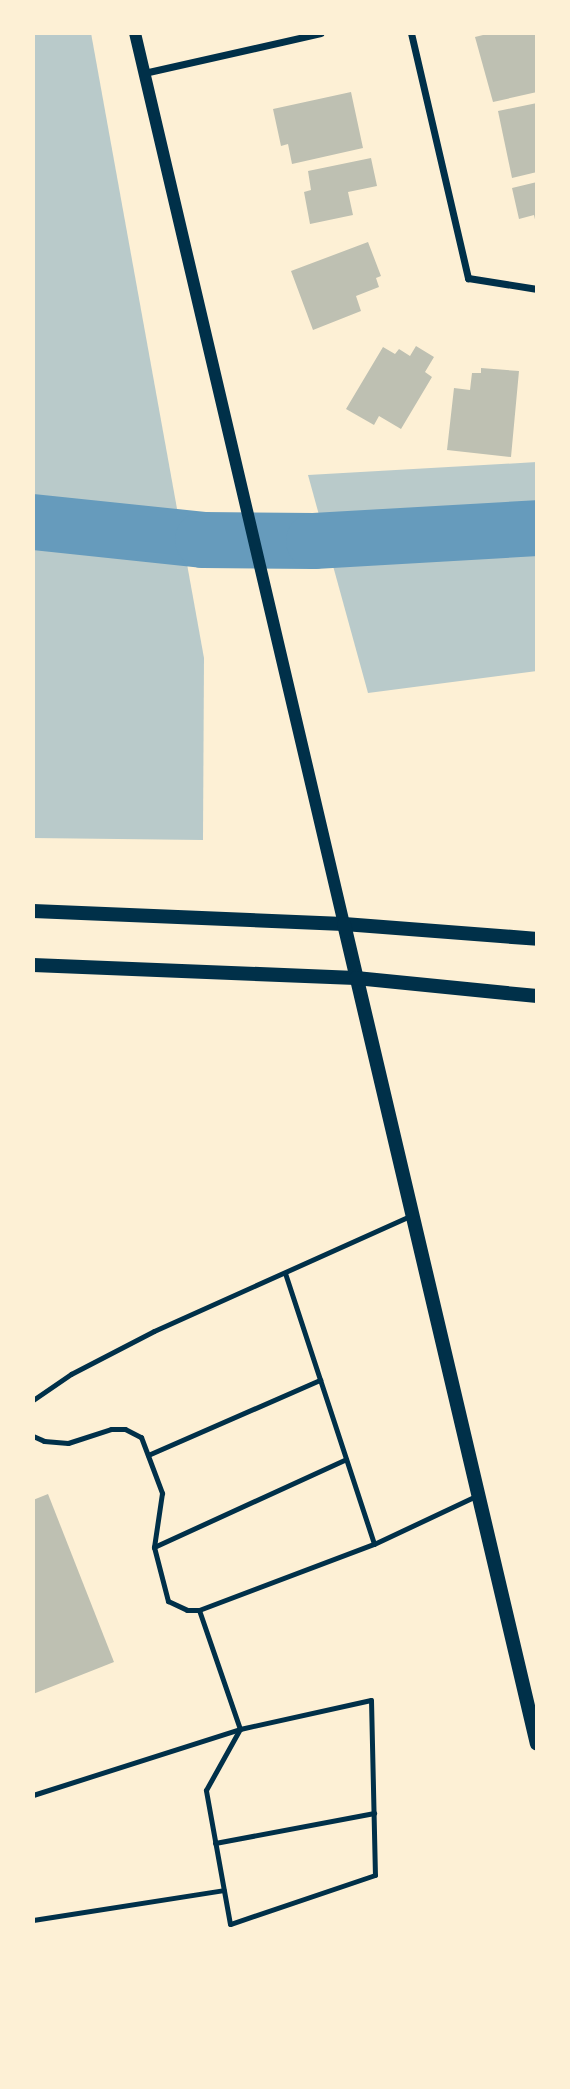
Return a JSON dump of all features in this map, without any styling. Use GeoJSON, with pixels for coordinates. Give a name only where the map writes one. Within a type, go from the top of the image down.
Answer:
{"type":"FeatureCollection","features":[{"type":"Feature","properties":{"kind":"main road"},"geometry":{"type":"LineString","coordinates":[[33,911],[344,924],[537,939]]}},
{"type":"Feature","properties":{"kind":"main road"},"geometry":{"type":"LineString","coordinates":[[344,924],[537,1744]]}},
{"type":"Feature","properties":{"kind":"main road"},"geometry":{"type":"LineString","coordinates":[[33,965],[356,978],[537,996]]}},
{"type":"Feature","properties":{"kind":"street"},"geometry":{"type":"LineString","coordinates":[[135,33],[344,924]]}},
{"type":"Feature","properties":{"kind":"street"},"geometry":{"type":"LineString","coordinates":[[144,74],[321,33]]}},
{"type":"Feature","properties":{"kind":"street"},"geometry":{"type":"LineString","coordinates":[[411,33],[468,278],[537,289]]}},
{"type":"Feature","properties":{"kind":"lane"},"geometry":{"type":"LineString","coordinates":[[33,1400],[71,1374],[154,1331],[412,1215]]}},
{"type":"Feature","properties":{"kind":"lane"},"geometry":{"type":"LineString","coordinates":[[285,1273],[374,1544]]}},
{"type":"Feature","properties":{"kind":"lane"},"geometry":{"type":"LineString","coordinates":[[148,1455],[320,1380]]}},
{"type":"Feature","properties":{"kind":"lane"},"geometry":{"type":"LineString","coordinates":[[33,1436],[44,1441],[68,1443],[111,1429],[125,1429],[141,1437],[162,1493],[154,1547],[168,1601],[177,1608],[199,1610],[374,1544],[478,1496]]}},
{"type":"Feature","properties":{"kind":"lane"},"geometry":{"type":"LineString","coordinates":[[154,1547],[346,1460]]}},
{"type":"Feature","properties":{"kind":"lane"},"geometry":{"type":"LineString","coordinates":[[33,1795],[240,1729],[371,1700],[375,1875],[230,1924],[206,1790],[240,1729],[199,1610]]}},
{"type":"Feature","properties":{"kind":"lane"},"geometry":{"type":"LineString","coordinates":[[215,1843],[374,1813]]}},
{"type":"Feature","properties":{"kind":"lane"},"geometry":{"type":"LineString","coordinates":[[33,1920],[224,1890]]}},
{"type":"Feature","properties":{"kind":"shaded area"},"geometry":{"type":"Polygon","coordinates":[[[33,33],[91,33],[204,658],[203,840],[33,838],[33,33]]]}},
{"type":"Feature","properties":{"kind":"shaded area"},"geometry":{"type":"Polygon","coordinates":[[[537,462],[537,671],[368,693],[308,475],[537,462]]]}},
{"type":"Feature","properties":{"kind":"building"},"geometry":{"type":"Polygon","coordinates":[[[491,33],[537,33],[537,92],[493,102],[475,37],[491,33]]]}},
{"type":"Feature","properties":{"kind":"building"},"geometry":{"type":"Polygon","coordinates":[[[351,92],[363,148],[292,164],[288,144],[281,146],[273,109],[351,92]]]}},
{"type":"Feature","properties":{"kind":"building"},"geometry":{"type":"Polygon","coordinates":[[[537,103],[537,172],[512,178],[498,111],[537,103]]]}},
{"type":"Feature","properties":{"kind":"building"},"geometry":{"type":"Polygon","coordinates":[[[371,158],[377,186],[348,192],[353,215],[310,224],[304,192],[311,190],[308,171],[371,158]]]}},
{"type":"Feature","properties":{"kind":"building"},"geometry":{"type":"Polygon","coordinates":[[[537,182],[536,224],[534,215],[519,219],[512,188],[537,182]]]}},
{"type":"Feature","properties":{"kind":"building"},"geometry":{"type":"Polygon","coordinates":[[[368,242],[381,276],[376,278],[379,287],[356,296],[361,311],[313,330],[291,271],[368,242]]]}},
{"type":"Feature","properties":{"kind":"building"},"geometry":{"type":"Polygon","coordinates":[[[416,346],[434,357],[425,372],[432,377],[401,429],[379,416],[374,425],[346,409],[383,347],[395,354],[399,349],[410,356],[416,346]]]}},
{"type":"Feature","properties":{"kind":"building"},"geometry":{"type":"Polygon","coordinates":[[[481,368],[519,371],[511,457],[447,450],[454,388],[470,390],[472,373],[481,373],[481,368]]]}},
{"type":"Feature","properties":{"kind":"building"},"geometry":{"type":"Polygon","coordinates":[[[48,1494],[114,1662],[33,1694],[33,1500],[48,1494]]]}},
{"type":"Feature","properties":{"kind":"waterway"},"geometry":{"type":"LineString","coordinates":[[33,522],[203,540],[314,541],[537,528]]}}]}
